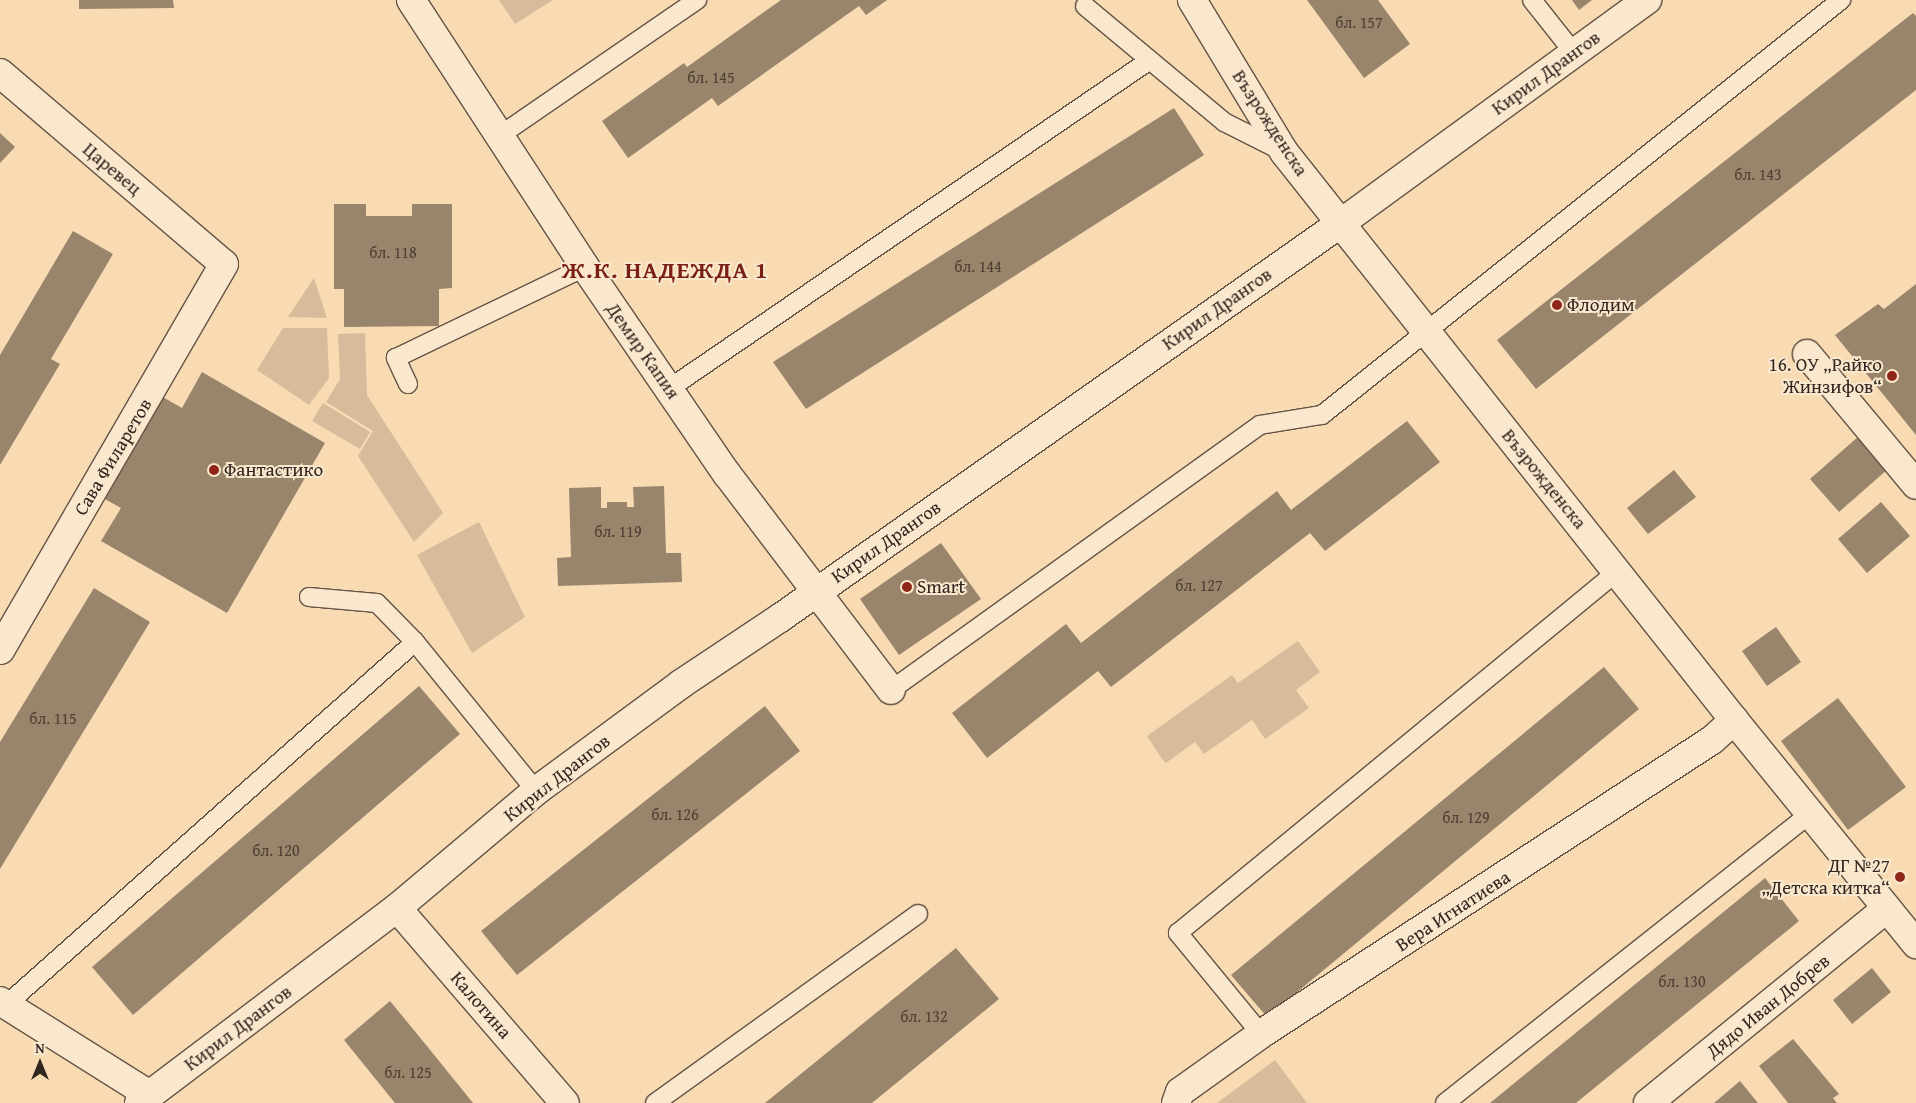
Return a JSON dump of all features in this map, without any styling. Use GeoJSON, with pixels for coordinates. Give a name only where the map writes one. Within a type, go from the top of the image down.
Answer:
{"type":"FeatureCollection","features":[{"type":"Feature","properties":{"kind":"street","name":"Демир Капия"},"geometry":{"type":"LineString","coordinates":[[411,0],[502,134],[585,267],[670,388],[727,474],[814,592],[891,690]]}},
{"type":"Feature","properties":{"kind":"street","name":"Възрожденска"},"geometry":{"type":"LineString","coordinates":[[1192,0],[1284,152],[1428,331],[1734,720],[1916,944]]}},
{"type":"Feature","properties":{"kind":"street","name":"Кирил Дрангов"},"geometry":{"type":"LineString","coordinates":[[144,1099],[397,908],[536,792],[681,684],[1341,223],[1647,0]]}},
{"type":"Feature","properties":{"kind":"street","name":"Царевец"},"geometry":{"type":"LineString","coordinates":[[0,73],[224,264]]}},
{"type":"Feature","properties":{"kind":"street","name":"Сава Филаретов"},"geometry":{"type":"LineString","coordinates":[[0,650],[224,264]]}},
{"type":"Feature","properties":{"kind":"street"},"geometry":{"type":"LineString","coordinates":[[1807,354],[1916,485]]}},
{"type":"Feature","properties":{"kind":"street","name":"Вера Игнатиева"},"geometry":{"type":"LineString","coordinates":[[1176,1103],[1180,1092],[1261,1034],[1712,740],[1734,720]]}},
{"type":"Feature","properties":{"kind":"street","name":"Калотина"},"geometry":{"type":"LineString","coordinates":[[397,908],[565,1103]]}},
{"type":"Feature","properties":{"kind":"street","name":"Дядо Иван Добрев"},"geometry":{"type":"LineString","coordinates":[[1648,1103],[1888,908]]}},
{"type":"Feature","properties":{"kind":"street"},"geometry":{"type":"LineString","coordinates":[[3,1003],[144,1099]]}},
{"type":"Feature","properties":{"kind":"lane"},"geometry":{"type":"LineString","coordinates":[[502,134],[697,0]]}},
{"type":"Feature","properties":{"kind":"lane"},"geometry":{"type":"LineString","coordinates":[[1532,0],[1574,53]]}},
{"type":"Feature","properties":{"kind":"lane"},"geometry":{"type":"LineString","coordinates":[[891,690],[1260,425],[1322,415],[1841,0]]}},
{"type":"Feature","properties":{"kind":"lane"},"geometry":{"type":"LineString","coordinates":[[1085,6],[1224,122],[1284,152]]}},
{"type":"Feature","properties":{"kind":"lane"},"geometry":{"type":"LineString","coordinates":[[670,388],[1150,60]]}},
{"type":"Feature","properties":{"kind":"lane"},"geometry":{"type":"LineString","coordinates":[[408,384],[396,358],[585,267]]}},
{"type":"Feature","properties":{"kind":"lane"},"geometry":{"type":"LineString","coordinates":[[1261,1034],[1178,933],[1618,571]]}},
{"type":"Feature","properties":{"kind":"lane"},"geometry":{"type":"LineString","coordinates":[[309,597],[377,603],[415,642],[536,792]]}},
{"type":"Feature","properties":{"kind":"lane"},"geometry":{"type":"LineString","coordinates":[[3,1003],[415,642]]}},
{"type":"Feature","properties":{"kind":"lane"},"geometry":{"type":"LineString","coordinates":[[1445,1103],[1811,813]]}},
{"type":"Feature","properties":{"kind":"lane"},"geometry":{"type":"LineString","coordinates":[[655,1103],[918,914]]}},
{"type":"Feature","properties":{"kind":"shaded area"},"geometry":{"type":"Polygon","coordinates":[[[499,0],[553,0],[515,24],[499,0]]]}},
{"type":"Feature","properties":{"kind":"shaded area"},"geometry":{"type":"Polygon","coordinates":[[[314,278],[327,318],[288,317],[314,278]]]}},
{"type":"Feature","properties":{"kind":"shaded area"},"geometry":{"type":"Polygon","coordinates":[[[283,328],[327,328],[329,378],[309,405],[257,370],[283,328]]]}},
{"type":"Feature","properties":{"kind":"shaded area"},"geometry":{"type":"Polygon","coordinates":[[[365,333],[367,395],[443,513],[414,542],[358,456],[373,431],[326,402],[340,379],[338,334],[365,333]]]}},
{"type":"Feature","properties":{"kind":"shaded area"},"geometry":{"type":"Polygon","coordinates":[[[323,403],[370,432],[360,449],[312,421],[323,403]]]}},
{"type":"Feature","properties":{"kind":"shaded area"},"geometry":{"type":"Polygon","coordinates":[[[479,522],[525,617],[472,653],[417,555],[479,522]]]}},
{"type":"Feature","properties":{"kind":"shaded area"},"geometry":{"type":"Polygon","coordinates":[[[1298,641],[1320,672],[1296,690],[1309,708],[1265,739],[1252,720],[1204,754],[1195,742],[1166,763],[1162,759],[1147,736],[1232,675],[1238,683],[1298,641]]]}},
{"type":"Feature","properties":{"kind":"shaded area"},"geometry":{"type":"Polygon","coordinates":[[[1275,1060],[1307,1103],[1217,1103],[1275,1060]]]}},
{"type":"Feature","properties":{"kind":"building"},"geometry":{"type":"Polygon","coordinates":[[[79,0],[173,0],[174,8],[79,9],[79,0]]]}},
{"type":"Feature","properties":{"kind":"building"},"geometry":{"type":"Polygon","coordinates":[[[781,0],[887,0],[866,15],[859,6],[718,106],[712,98],[628,158],[602,121],[684,63],[687,67],[781,0]]]}},
{"type":"Feature","properties":{"kind":"building"},"geometry":{"type":"Polygon","coordinates":[[[1307,0],[1378,0],[1410,44],[1364,78],[1307,0]]]}},
{"type":"Feature","properties":{"kind":"building"},"geometry":{"type":"Polygon","coordinates":[[[1572,0],[1592,0],[1579,10],[1572,0]]]}},
{"type":"Feature","properties":{"kind":"building"},"geometry":{"type":"Polygon","coordinates":[[[1913,13],[1916,16],[1916,90],[1536,389],[1497,340],[1913,13]]]}},
{"type":"Feature","properties":{"kind":"building"},"geometry":{"type":"Polygon","coordinates":[[[1174,108],[1204,155],[806,409],[773,362],[1174,108]]]}},
{"type":"Feature","properties":{"kind":"building"},"geometry":{"type":"Polygon","coordinates":[[[0,133],[15,147],[0,163],[0,133]]]}},
{"type":"Feature","properties":{"kind":"building"},"geometry":{"type":"Polygon","coordinates":[[[334,204],[366,204],[366,216],[412,216],[412,204],[452,204],[452,288],[439,289],[439,326],[344,327],[344,289],[334,289],[334,204]]]}},
{"type":"Feature","properties":{"kind":"building"},"geometry":{"type":"Polygon","coordinates":[[[73,231],[113,254],[51,359],[60,364],[0,465],[0,355],[73,231]]]}},
{"type":"Feature","properties":{"kind":"building","name":"16. ОУ „Райко Жинзифов“"},"geometry":{"type":"Polygon","coordinates":[[[1916,284],[1916,435],[1835,335],[1878,304],[1884,309],[1916,284]]]}},
{"type":"Feature","properties":{"kind":"building","name":"Фантастико"},"geometry":{"type":"Polygon","coordinates":[[[202,372],[325,443],[227,613],[101,541],[121,508],[103,498],[161,396],[182,408],[202,372]]]}},
{"type":"Feature","properties":{"kind":"building"},"geometry":{"type":"Polygon","coordinates":[[[1407,421],[1440,462],[1325,551],[1310,533],[1111,687],[1098,671],[987,758],[952,713],[1066,624],[1081,643],[1277,491],[1291,510],[1407,421]]]}},
{"type":"Feature","properties":{"kind":"building"},"geometry":{"type":"Polygon","coordinates":[[[1859,436],[1888,469],[1839,512],[1810,479],[1859,436]]]}},
{"type":"Feature","properties":{"kind":"building"},"geometry":{"type":"Polygon","coordinates":[[[1674,470],[1696,497],[1648,534],[1627,508],[1674,470]]]}},
{"type":"Feature","properties":{"kind":"building"},"geometry":{"type":"Polygon","coordinates":[[[664,486],[666,553],[681,553],[682,582],[558,586],[557,558],[571,557],[569,488],[601,487],[601,508],[607,508],[607,502],[627,502],[627,507],[634,507],[633,487],[664,486]]]}},
{"type":"Feature","properties":{"kind":"building"},"geometry":{"type":"Polygon","coordinates":[[[1881,502],[1910,536],[1867,573],[1838,539],[1881,502]]]}},
{"type":"Feature","properties":{"kind":"building"},"geometry":{"type":"Polygon","coordinates":[[[941,543],[981,599],[899,655],[860,599],[941,543]]]}},
{"type":"Feature","properties":{"kind":"building"},"geometry":{"type":"Polygon","coordinates":[[[94,588],[150,622],[0,869],[0,742],[94,588]]]}},
{"type":"Feature","properties":{"kind":"building"},"geometry":{"type":"Polygon","coordinates":[[[1776,627],[1801,662],[1767,686],[1742,651],[1776,627]]]}},
{"type":"Feature","properties":{"kind":"building"},"geometry":{"type":"Polygon","coordinates":[[[1604,667],[1639,709],[1267,1017],[1231,975],[1604,667]]]}},
{"type":"Feature","properties":{"kind":"building"},"geometry":{"type":"Polygon","coordinates":[[[419,686],[460,734],[133,1015],[92,967],[419,686]]]}},
{"type":"Feature","properties":{"kind":"building"},"geometry":{"type":"Polygon","coordinates":[[[1838,698],[1906,787],[1848,830],[1781,741],[1838,698]]]}},
{"type":"Feature","properties":{"kind":"building"},"geometry":{"type":"Polygon","coordinates":[[[765,706],[800,751],[517,975],[481,931],[765,706]]]}},
{"type":"Feature","properties":{"kind":"building"},"geometry":{"type":"Polygon","coordinates":[[[1765,878],[1799,921],[1576,1103],[1490,1103],[1765,878]]]}},
{"type":"Feature","properties":{"kind":"building"},"geometry":{"type":"Polygon","coordinates":[[[956,948],[999,999],[872,1103],[765,1103],[956,948]]]}},
{"type":"Feature","properties":{"kind":"building"},"geometry":{"type":"Polygon","coordinates":[[[1872,968],[1891,992],[1852,1024],[1833,1000],[1872,968]]]}},
{"type":"Feature","properties":{"kind":"building"},"geometry":{"type":"Polygon","coordinates":[[[390,1001],[473,1103],[395,1103],[344,1040],[390,1001]]]}},
{"type":"Feature","properties":{"kind":"building"},"geometry":{"type":"Polygon","coordinates":[[[1793,1039],[1839,1094],[1833,1098],[1837,1103],[1788,1103],[1759,1066],[1793,1039]]]}},
{"type":"Feature","properties":{"kind":"building"},"geometry":{"type":"Polygon","coordinates":[[[1740,1081],[1758,1103],[1714,1103],[1740,1081]]]}},
{"type":"Feature","properties":{"kind":"place","name":"Флодим"},"geometry":{"type":"Point","coordinates":[1557,305]}},
{"type":"Feature","properties":{"kind":"place","name":"16. ОУ „Райко Жинзифов“"},"geometry":{"type":"Point","coordinates":[1892,376]}},
{"type":"Feature","properties":{"kind":"place","name":"Фантастико"},"geometry":{"type":"Point","coordinates":[214,470]}},
{"type":"Feature","properties":{"kind":"place","name":"Smart"},"geometry":{"type":"Point","coordinates":[907,587]}},
{"type":"Feature","properties":{"kind":"place","name":"ДГ №27 „Детска китка“"},"geometry":{"type":"Point","coordinates":[1900,877]}},
{"type":"Feature","properties":{"kind":"district","name":"Ж.К. НАДЕЖДА 1"},"geometry":{"type":"Point","coordinates":[665,270]}}]}
